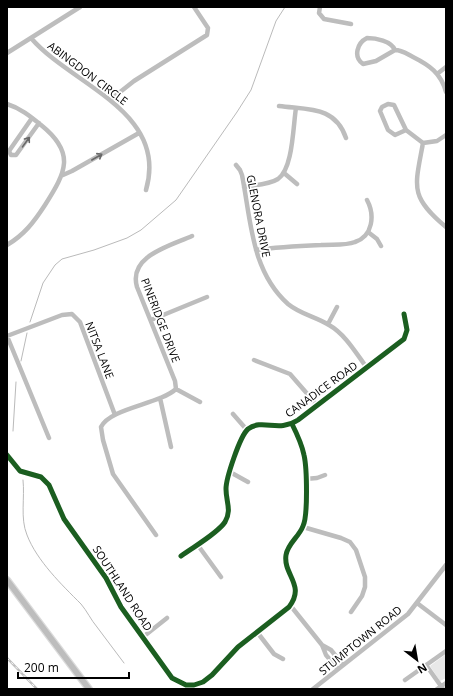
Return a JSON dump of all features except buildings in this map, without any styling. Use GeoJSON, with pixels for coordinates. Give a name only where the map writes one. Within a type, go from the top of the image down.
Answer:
{"type":"FeatureCollection","features":[{"type":"Feature","properties":{"kind":"main road"},"geometry":{"type":"LineString","coordinates":[[7,580],[89,689]]}},
{"type":"Feature","properties":{"kind":"street"},"geometry":{"type":"LineString","coordinates":[[7,53],[80,7]]}},
{"type":"Feature","properties":{"kind":"street"},"geometry":{"type":"LineString","coordinates":[[110,100],[128,85],[206,36],[208,32],[205,23],[194,7]]}},
{"type":"Feature","properties":{"kind":"street"},"geometry":{"type":"LineString","coordinates":[[320,7],[319,13],[324,19],[350,24]]}},
{"type":"Feature","properties":{"kind":"street","name":"ABINGDON CIRCLE"},"geometry":{"type":"LineString","coordinates":[[31,38],[50,57],[125,112],[147,148],[151,161],[150,176],[146,190]]}},
{"type":"Feature","properties":{"kind":"street"},"geometry":{"type":"LineString","coordinates":[[396,50],[365,64],[360,62],[358,47],[362,40],[370,38],[392,45],[396,50],[404,52],[427,64],[437,74],[446,92]]}},
{"type":"Feature","properties":{"kind":"street"},"geometry":{"type":"LineString","coordinates":[[437,74],[446,67]]}},
{"type":"Feature","properties":{"kind":"street"},"geometry":{"type":"LineString","coordinates":[[7,104],[16,107],[53,135],[62,148],[65,158],[62,175],[31,226],[22,235],[7,245]]}},
{"type":"Feature","properties":{"kind":"street"},"geometry":{"type":"LineString","coordinates":[[406,130],[395,135],[390,132],[380,115],[382,107],[388,104],[394,105],[406,130],[423,143],[437,141],[446,135]]}},
{"type":"Feature","properties":{"kind":"street"},"geometry":{"type":"LineString","coordinates":[[279,106],[296,108],[331,116],[339,123],[346,138]]}},
{"type":"Feature","properties":{"kind":"street"},"geometry":{"type":"LineString","coordinates":[[244,188],[274,181],[284,173],[289,158],[296,108]]}},
{"type":"Feature","properties":{"kind":"street"},"geometry":{"type":"LineString","coordinates":[[32,118],[9,151],[11,155],[16,155],[39,123]]}},
{"type":"Feature","properties":{"kind":"street"},"geometry":{"type":"LineString","coordinates":[[62,175],[72,172],[139,133]]}},
{"type":"Feature","properties":{"kind":"street"},"geometry":{"type":"LineString","coordinates":[[423,143],[416,182],[418,192],[427,210],[446,227]]}},
{"type":"Feature","properties":{"kind":"street","name":"GLENORA DRIVE"},"geometry":{"type":"LineString","coordinates":[[236,165],[240,170],[256,250],[264,273],[287,303],[328,324],[339,332],[367,368]]}},
{"type":"Feature","properties":{"kind":"street"},"geometry":{"type":"LineString","coordinates":[[284,173],[297,184]]}},
{"type":"Feature","properties":{"kind":"street"},"geometry":{"type":"LineString","coordinates":[[256,250],[288,246],[350,244],[360,240],[368,232],[372,222],[372,212],[367,200]]}},
{"type":"Feature","properties":{"kind":"street"},"geometry":{"type":"LineString","coordinates":[[368,232],[377,239],[381,246]]}},
{"type":"Feature","properties":{"kind":"street","name":"PINERIDGE DRIVE"},"geometry":{"type":"LineString","coordinates":[[176,389],[175,381],[136,282],[135,273],[142,261],[192,236]]}},
{"type":"Feature","properties":{"kind":"street"},"geometry":{"type":"LineString","coordinates":[[151,320],[207,298]]}},
{"type":"Feature","properties":{"kind":"street"},"geometry":{"type":"LineString","coordinates":[[328,324],[337,307]]}},
{"type":"Feature","properties":{"kind":"street","name":"CANADICE ROAD"},"geometry":{"type":"LineString","coordinates":[[247,430],[258,425],[282,427],[292,424],[317,406],[406,337],[407,326],[404,314]]}},
{"type":"Feature","properties":{"kind":"street","name":"NITSA LANE"},"geometry":{"type":"LineString","coordinates":[[7,336],[62,315],[74,315],[83,330],[115,415]]}},
{"type":"Feature","properties":{"kind":"street"},"geometry":{"type":"LineString","coordinates":[[7,336],[48,438]]}},
{"type":"Feature","properties":{"kind":"street"},"geometry":{"type":"LineString","coordinates":[[254,360],[290,374],[317,406]]}},
{"type":"Feature","properties":{"kind":"street"},"geometry":{"type":"LineString","coordinates":[[156,535],[121,486],[109,463],[101,427],[104,422],[115,415],[160,398],[176,389],[200,402]]}},
{"type":"Feature","properties":{"kind":"street"},"geometry":{"type":"LineString","coordinates":[[160,398],[170,447]]}},
{"type":"Feature","properties":{"kind":"street"},"geometry":{"type":"LineString","coordinates":[[181,556],[221,527],[227,518],[229,506],[226,489],[241,440],[247,430],[233,414]]}},
{"type":"Feature","properties":{"kind":"street"},"geometry":{"type":"LineString","coordinates":[[292,424],[304,455],[306,517],[303,527],[289,546],[286,554],[287,568],[296,587],[294,598],[290,605],[322,645],[326,654],[338,669]]}},
{"type":"Feature","properties":{"kind":"street","name":"SOUTHLAND ROAD"},"geometry":{"type":"LineString","coordinates":[[7,455],[20,471],[40,477],[49,485],[64,519],[106,578],[121,607],[172,678],[182,684],[190,686],[208,679],[230,654],[290,605]]}},
{"type":"Feature","properties":{"kind":"street"},"geometry":{"type":"LineString","coordinates":[[230,472],[248,482]]}},
{"type":"Feature","properties":{"kind":"street"},"geometry":{"type":"LineString","coordinates":[[305,479],[317,478],[325,475]]}},
{"type":"Feature","properties":{"kind":"street"},"geometry":{"type":"LineString","coordinates":[[303,527],[341,538],[350,542],[356,550],[365,577],[366,587],[362,596],[351,612]]}},
{"type":"Feature","properties":{"kind":"street"},"geometry":{"type":"LineString","coordinates":[[197,544],[221,577]]}},
{"type":"Feature","properties":{"kind":"street","name":"STUMPTOWN ROAD"},"geometry":{"type":"LineString","coordinates":[[313,689],[402,619],[417,603],[446,565]]}},
{"type":"Feature","properties":{"kind":"street"},"geometry":{"type":"LineString","coordinates":[[417,603],[446,625]]}},
{"type":"Feature","properties":{"kind":"street"},"geometry":{"type":"LineString","coordinates":[[143,637],[168,618]]}},
{"type":"Feature","properties":{"kind":"street"},"geometry":{"type":"LineString","coordinates":[[257,632],[274,654],[283,659]]}},
{"type":"Feature","properties":{"kind":"street"},"geometry":{"type":"LineString","coordinates":[[322,645],[331,650],[343,665]]}},
{"type":"Feature","properties":{"kind":"street"},"geometry":{"type":"LineString","coordinates":[[405,680],[446,651]]}},
{"type":"Feature","properties":{"kind":"street"},"geometry":{"type":"LineString","coordinates":[[426,665],[440,688],[446,683]]}},
{"type":"Feature","properties":{"kind":"shaded area"},"geometry":{"type":"Polygon","coordinates":[[[446,654],[446,678],[440,681],[430,666],[446,654]]]}},
{"type":"Feature","properties":{"kind":"waterway"},"geometry":{"type":"LineString","coordinates":[[30,322],[43,283],[55,265],[62,259],[94,250],[127,238],[141,230],[176,200],[251,90],[276,21],[285,7]]}},
{"type":"Feature","properties":{"kind":"waterway"},"geometry":{"type":"LineString","coordinates":[[21,361],[27,333]]}},
{"type":"Feature","properties":{"kind":"waterway"},"geometry":{"type":"LineString","coordinates":[[13,431],[16,382]]}},
{"type":"Feature","properties":{"kind":"waterway"},"geometry":{"type":"LineString","coordinates":[[23,480],[23,515],[25,528],[31,545],[43,563],[58,581],[81,604],[124,663]]}},
{"type":"Feature","properties":{"kind":"railway"},"geometry":{"type":"LineString","coordinates":[[7,658],[37,689]]}},
{"type":"Feature","properties":{"kind":"cycle path"},"geometry":{"type":"LineString","coordinates":[[181,556],[211,536],[225,522],[228,514],[226,489],[228,476],[241,440],[248,429],[259,425],[277,426],[291,424],[298,420],[404,339],[407,330],[404,314]]}},
{"type":"Feature","properties":{"kind":"cycle path"},"geometry":{"type":"LineString","coordinates":[[7,455],[20,471],[41,477],[49,485],[64,519],[106,578],[121,607],[172,678],[186,685],[194,685],[203,682],[212,675],[238,647],[289,607],[294,599],[295,586],[286,562],[286,555],[289,547],[305,521],[306,470],[302,447],[292,424]]}}]}
